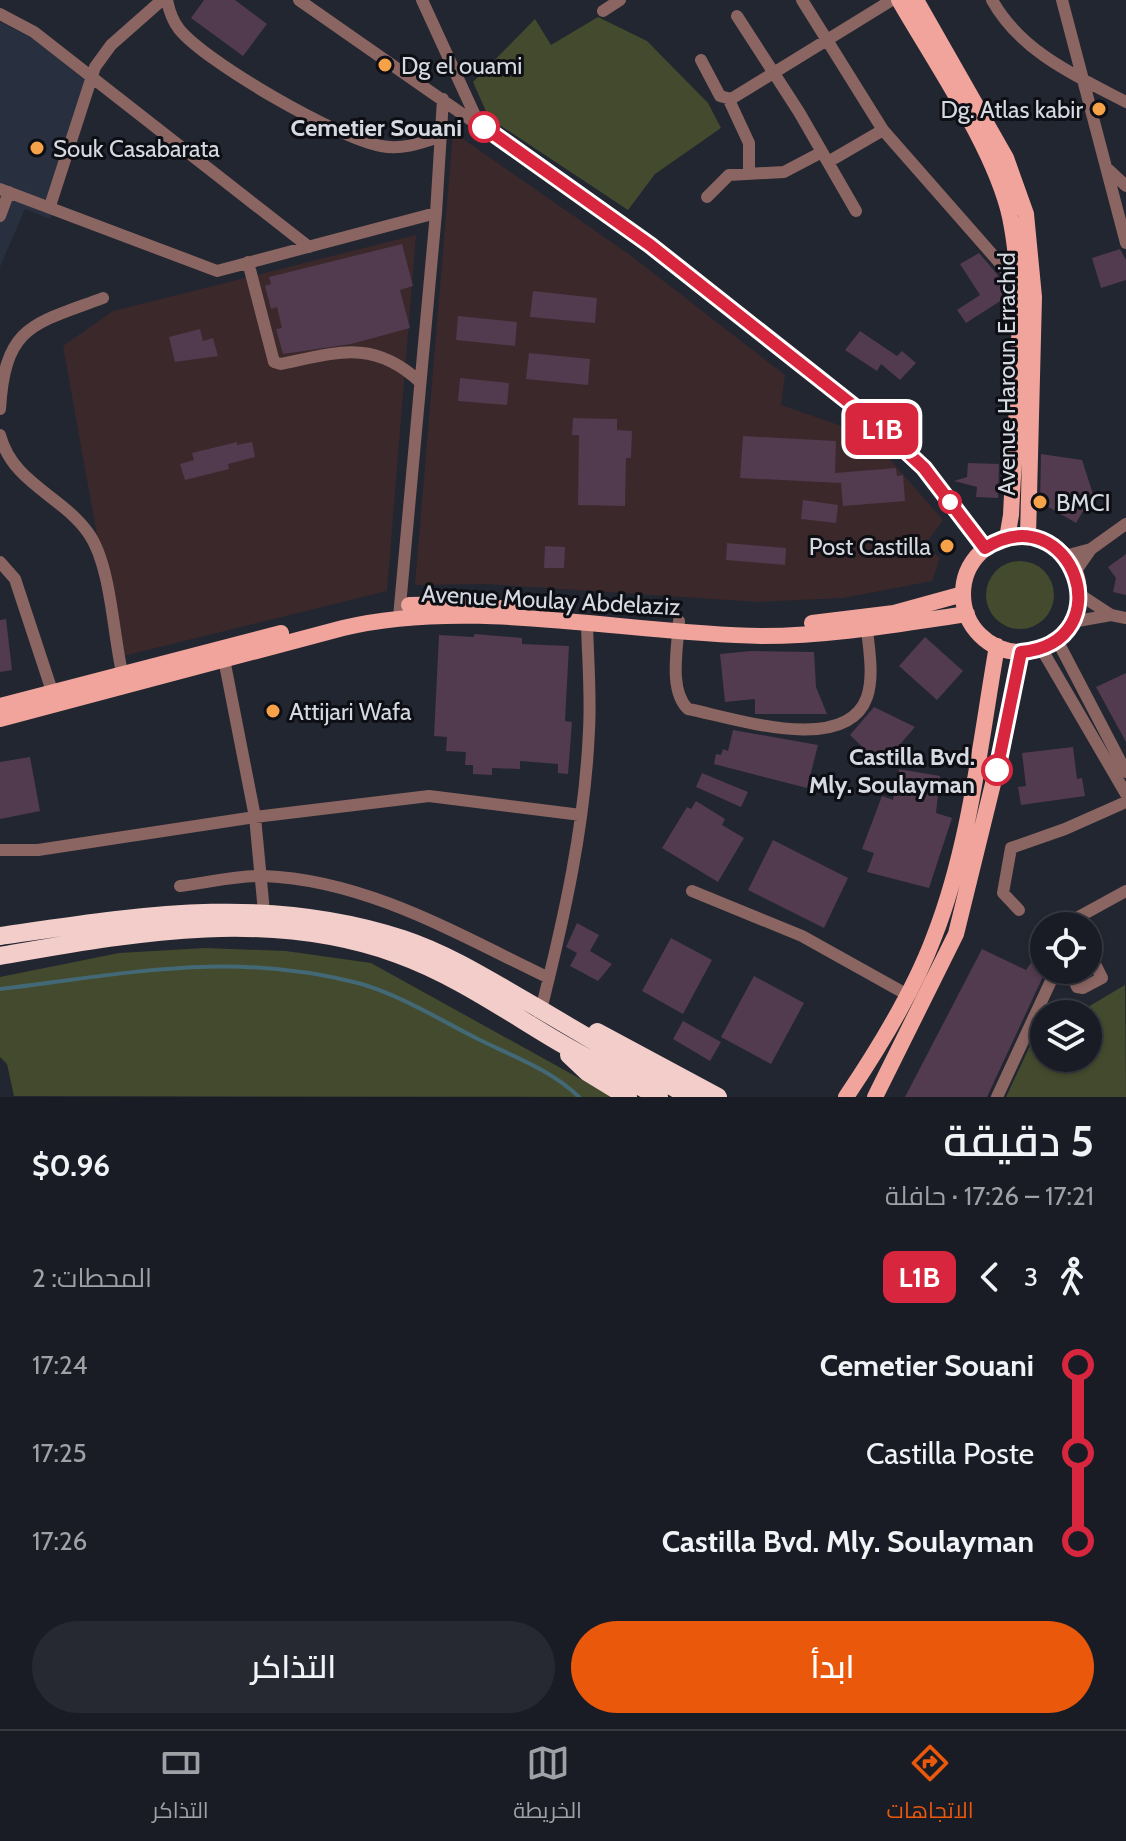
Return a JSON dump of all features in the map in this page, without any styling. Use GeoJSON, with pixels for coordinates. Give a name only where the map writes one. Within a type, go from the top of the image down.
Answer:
{"type":"FeatureCollection","features":[{"type":"Feature","properties":{"kind":"highway"},"geometry":{"type":"LineString","coordinates":[[0,936],[183,911],[264,912],[317,919],[404,939],[449,958],[541,1010],[587,1072],[628,1097]]}},
{"type":"Feature","properties":{"kind":"highway"},"geometry":{"type":"LineString","coordinates":[[0,956],[183,928],[282,929],[355,942],[398,954],[690,1097]]}},
{"type":"Feature","properties":{"kind":"highway"},"geometry":{"type":"LineString","coordinates":[[559,1031],[590,1028],[618,1040],[718,1097]]}},
{"type":"Feature","properties":{"kind":"highway"},"geometry":{"type":"LineString","coordinates":[[559,1031],[659,1097]]}},
{"type":"Feature","properties":{"kind":"main road","name":"Avenue Haroun Errachid"},"geometry":{"type":"LineString","coordinates":[[899,0],[998,181],[1010,215],[1018,285],[1011,502],[1007,538]]}},
{"type":"Feature","properties":{"kind":"main road","name":"Avenue Haroun Errachid"},"geometry":{"type":"LineString","coordinates":[[916,0],[1006,158],[1026,214],[1034,297],[1028,536]]}},
{"type":"Feature","properties":{"kind":"main road"},"geometry":{"type":"LineString","coordinates":[[1028,536],[1054,546],[1075,572],[1079,594],[1072,622],[1049,644],[1021,652],[997,646],[984,638],[967,614],[963,594],[973,561],[985,548],[1007,538],[1028,536]]}},
{"type":"Feature","properties":{"kind":"main road","name":"Avenue Moulay Abdelaziz"},"geometry":{"type":"LineString","coordinates":[[679,626],[814,623],[894,613],[963,594]]}},
{"type":"Feature","properties":{"kind":"main road","name":"Avenue Moulay Abdelaziz"},"geometry":{"type":"LineString","coordinates":[[0,719],[223,653],[326,627],[399,612],[463,604],[761,636],[867,629],[967,614]]}},
{"type":"Feature","properties":{"kind":"main road","name":"Avenue Moulay Abdelaziz"},"geometry":{"type":"LineString","coordinates":[[399,612],[587,625],[607,621]]}},
{"type":"Feature","properties":{"kind":"main road"},"geometry":{"type":"LineString","coordinates":[[846,1097],[934,939],[969,813],[997,646]]}},
{"type":"Feature","properties":{"kind":"main road"},"geometry":{"type":"LineString","coordinates":[[875,1097],[956,934],[1003,743],[1021,652]]}},
{"type":"Feature","properties":{"kind":"main road","name":"Avenue Moulay Abdelaziz"},"geometry":{"type":"LineString","coordinates":[[0,706],[122,672],[223,653]]}},
{"type":"Feature","properties":{"kind":"street"},"geometry":{"type":"LineString","coordinates":[[50,206],[91,77],[111,45],[162,0],[176,26],[204,52],[320,124],[385,147],[407,147],[442,136]]}},
{"type":"Feature","properties":{"kind":"street"},"geometry":{"type":"LineString","coordinates":[[299,0],[478,122],[650,245],[879,426],[924,468],[985,548]]}},
{"type":"Feature","properties":{"kind":"street"},"geometry":{"type":"LineString","coordinates":[[422,0],[478,122]]}},
{"type":"Feature","properties":{"kind":"street"},"geometry":{"type":"LineString","coordinates":[[603,11],[620,0]]}},
{"type":"Feature","properties":{"kind":"street"},"geometry":{"type":"LineString","coordinates":[[802,0],[883,130],[1018,285],[1034,297]]}},
{"type":"Feature","properties":{"kind":"street"},"geometry":{"type":"LineString","coordinates":[[729,100],[892,0]]}},
{"type":"Feature","properties":{"kind":"street"},"geometry":{"type":"LineString","coordinates":[[992,0],[1010,28],[1025,42],[1082,79],[1126,102]]}},
{"type":"Feature","properties":{"kind":"street"},"geometry":{"type":"LineString","coordinates":[[1062,0],[1126,243]]}},
{"type":"Feature","properties":{"kind":"street"},"geometry":{"type":"LineString","coordinates":[[0,14],[34,32],[309,247]]}},
{"type":"Feature","properties":{"kind":"street"},"geometry":{"type":"LineString","coordinates":[[737,16],[856,211]]}},
{"type":"Feature","properties":{"kind":"street"},"geometry":{"type":"LineString","coordinates":[[701,60],[720,96],[729,100],[749,143],[749,173]]}},
{"type":"Feature","properties":{"kind":"street"},"geometry":{"type":"LineString","coordinates":[[399,612],[436,213],[443,99]]}},
{"type":"Feature","properties":{"kind":"street"},"geometry":{"type":"LineString","coordinates":[[707,197],[729,175],[784,172],[883,130]]}},
{"type":"Feature","properties":{"kind":"street"},"geometry":{"type":"LineString","coordinates":[[1109,170],[1126,186]]}},
{"type":"Feature","properties":{"kind":"street"},"geometry":{"type":"LineString","coordinates":[[0,216],[5,191],[217,271],[436,213]]}},
{"type":"Feature","properties":{"kind":"street"},"geometry":{"type":"LineString","coordinates":[[248,262],[274,362],[281,364],[342,351],[366,353],[386,356],[420,382]]}},
{"type":"Feature","properties":{"kind":"street"},"geometry":{"type":"LineString","coordinates":[[0,409],[8,362],[22,335],[39,322],[103,298]]}},
{"type":"Feature","properties":{"kind":"street"},"geometry":{"type":"LineString","coordinates":[[0,435],[7,456],[17,472],[81,525],[94,543],[122,672]]}},
{"type":"Feature","properties":{"kind":"street"},"geometry":{"type":"LineString","coordinates":[[1075,572],[1091,549],[1126,524]]}},
{"type":"Feature","properties":{"kind":"street"},"geometry":{"type":"LineString","coordinates":[[1065,556],[1091,549]]}},
{"type":"Feature","properties":{"kind":"street"},"geometry":{"type":"LineString","coordinates":[[0,562],[15,579],[52,691]]}},
{"type":"Feature","properties":{"kind":"street"},"geometry":{"type":"LineString","coordinates":[[1079,594],[1111,615]]}},
{"type":"Feature","properties":{"kind":"street"},"geometry":{"type":"LineString","coordinates":[[1072,622],[1111,615],[1126,618]]}},
{"type":"Feature","properties":{"kind":"street"},"geometry":{"type":"LineString","coordinates":[[541,1010],[570,888],[581,815],[589,729],[587,625]]}},
{"type":"Feature","properties":{"kind":"street"},"geometry":{"type":"LineString","coordinates":[[679,626],[678,696],[688,709],[779,728],[816,731],[855,716],[865,701],[870,662],[867,629]]}},
{"type":"Feature","properties":{"kind":"street"},"geometry":{"type":"LineString","coordinates":[[1049,644],[1126,772]]}},
{"type":"Feature","properties":{"kind":"street"},"geometry":{"type":"LineString","coordinates":[[1049,644],[1126,794]]}},
{"type":"Feature","properties":{"kind":"street"},"geometry":{"type":"LineString","coordinates":[[223,653],[255,817],[264,912]]}},
{"type":"Feature","properties":{"kind":"street"},"geometry":{"type":"LineString","coordinates":[[0,850],[38,850],[255,817],[429,796],[581,815]]}},
{"type":"Feature","properties":{"kind":"street"},"geometry":{"type":"LineString","coordinates":[[1019,910],[1003,893],[1011,848],[1065,829],[1126,802]]}},
{"type":"Feature","properties":{"kind":"street"},"geometry":{"type":"LineString","coordinates":[[180,886],[262,876],[360,892],[422,917],[549,978]]}},
{"type":"Feature","properties":{"kind":"street"},"geometry":{"type":"LineString","coordinates":[[692,891],[802,936],[906,994]]}},
{"type":"Feature","properties":{"kind":"street"},"geometry":{"type":"LineString","coordinates":[[1093,912],[1126,891]]}},
{"type":"Feature","properties":{"kind":"street"},"geometry":{"type":"LineString","coordinates":[[997,1097],[1049,984]]}},
{"type":"Feature","properties":{"kind":"shaded area","name":"Souk Casabarata"},"geometry":{"type":"Polygon","coordinates":[[[0,22],[36,40],[93,87],[50,219],[25,209],[0,267],[0,22]]]}},
{"type":"Feature","properties":{"kind":"shaded area"},"geometry":{"type":"Polygon","coordinates":[[[453,132],[630,255],[785,375],[781,405],[859,432],[880,448],[943,520],[924,546],[940,558],[932,581],[843,598],[758,602],[486,584],[415,585],[453,132]]]}},
{"type":"Feature","properties":{"kind":"shaded area"},"geometry":{"type":"Polygon","coordinates":[[[416,235],[387,591],[119,657],[63,346],[113,311],[416,235]]]}},
{"type":"Feature","properties":{"kind":"green space","name":"Cemetier Souani"},"geometry":{"type":"Polygon","coordinates":[[[598,17],[647,41],[708,103],[721,128],[655,174],[628,210],[489,118],[473,82],[535,19],[551,45],[598,17]]]}},
{"type":"Feature","properties":{"kind":"green space"},"geometry":{"type":"Polygon","coordinates":[[[1020,561],[1044,571],[1054,595],[1044,619],[1020,629],[996,619],[986,595],[996,571],[1020,561]]]}},
{"type":"Feature","properties":{"kind":"green space"},"geometry":{"type":"Polygon","coordinates":[[[205,948],[286,951],[371,963],[613,1097],[14,1096],[7,1064],[0,1057],[0,977],[119,953],[205,948]]]}},
{"type":"Feature","properties":{"kind":"green space"},"geometry":{"type":"Polygon","coordinates":[[[1125,985],[1126,1097],[1006,1097],[1030,1046],[1030,1072],[1102,1072],[1100,1000],[1125,985]]]}},
{"type":"Feature","properties":{"kind":"building"},"geometry":{"type":"Polygon","coordinates":[[[204,0],[235,0],[267,24],[243,56],[191,18],[204,0]]]}},
{"type":"Feature","properties":{"kind":"building"},"geometry":{"type":"Polygon","coordinates":[[[402,244],[413,286],[400,290],[410,328],[351,344],[283,354],[276,329],[282,328],[277,307],[271,309],[265,286],[271,284],[269,277],[402,244]]]}},
{"type":"Feature","properties":{"kind":"building"},"geometry":{"type":"Polygon","coordinates":[[[1120,249],[1126,260],[1126,280],[1101,288],[1092,258],[1120,249]]]}},
{"type":"Feature","properties":{"kind":"building"},"geometry":{"type":"Polygon","coordinates":[[[979,253],[997,274],[1008,296],[966,323],[957,310],[980,295],[960,264],[979,253]]]}},
{"type":"Feature","properties":{"kind":"building"},"geometry":{"type":"Polygon","coordinates":[[[533,291],[597,298],[595,323],[530,317],[533,291]]]}},
{"type":"Feature","properties":{"kind":"building"},"geometry":{"type":"Polygon","coordinates":[[[458,316],[517,322],[515,346],[456,340],[458,316]]]}},
{"type":"Feature","properties":{"kind":"building"},"geometry":{"type":"Polygon","coordinates":[[[200,329],[203,341],[213,338],[218,356],[175,362],[169,337],[200,329]]]}},
{"type":"Feature","properties":{"kind":"building"},"geometry":{"type":"Polygon","coordinates":[[[860,331],[897,356],[902,351],[916,363],[900,380],[881,364],[877,371],[845,350],[860,331]]]}},
{"type":"Feature","properties":{"kind":"building"},"geometry":{"type":"Polygon","coordinates":[[[529,353],[590,359],[588,385],[526,379],[529,353]]]}},
{"type":"Feature","properties":{"kind":"building"},"geometry":{"type":"Polygon","coordinates":[[[460,378],[509,383],[507,405],[458,401],[460,378]]]}},
{"type":"Feature","properties":{"kind":"building"},"geometry":{"type":"Polygon","coordinates":[[[573,418],[617,419],[617,430],[632,431],[631,458],[626,458],[625,506],[578,505],[579,435],[572,435],[573,418]]]}},
{"type":"Feature","properties":{"kind":"building"},"geometry":{"type":"Polygon","coordinates":[[[743,436],[836,441],[835,473],[896,468],[897,476],[903,475],[905,501],[843,506],[841,483],[740,478],[743,436]]]}},
{"type":"Feature","properties":{"kind":"building"},"geometry":{"type":"Polygon","coordinates":[[[237,442],[237,445],[252,442],[255,457],[228,464],[229,469],[185,480],[180,464],[194,460],[192,453],[237,442]]]}},
{"type":"Feature","properties":{"kind":"building"},"geometry":{"type":"Polygon","coordinates":[[[1041,454],[1082,460],[1093,494],[1076,523],[1040,502],[1041,454]]]}},
{"type":"Feature","properties":{"kind":"building"},"geometry":{"type":"Polygon","coordinates":[[[968,463],[999,464],[998,498],[976,497],[977,487],[954,481],[967,477],[968,463]]]}},
{"type":"Feature","properties":{"kind":"building"},"geometry":{"type":"Polygon","coordinates":[[[803,500],[838,505],[836,523],[801,519],[803,500]]]}},
{"type":"Feature","properties":{"kind":"building"},"geometry":{"type":"Polygon","coordinates":[[[727,543],[786,548],[785,565],[726,560],[727,543]]]}},
{"type":"Feature","properties":{"kind":"building"},"geometry":{"type":"Polygon","coordinates":[[[545,546],[565,547],[564,568],[544,568],[545,546]]]}},
{"type":"Feature","properties":{"kind":"building"},"geometry":{"type":"Polygon","coordinates":[[[1126,554],[1126,595],[1113,592],[1116,578],[1108,567],[1126,554]]]}},
{"type":"Feature","properties":{"kind":"building"},"geometry":{"type":"Polygon","coordinates":[[[6,619],[12,670],[0,672],[0,620],[6,619]]]}},
{"type":"Feature","properties":{"kind":"building"},"geometry":{"type":"Polygon","coordinates":[[[474,634],[522,638],[522,644],[569,646],[565,721],[572,722],[568,774],[558,773],[558,764],[520,761],[520,769],[492,768],[492,775],[473,774],[473,765],[465,765],[466,752],[446,751],[447,737],[434,736],[439,635],[474,637],[474,634]]]}},
{"type":"Feature","properties":{"kind":"building"},"geometry":{"type":"Polygon","coordinates":[[[925,637],[963,671],[937,700],[899,666],[925,637]]]}},
{"type":"Feature","properties":{"kind":"building"},"geometry":{"type":"Polygon","coordinates":[[[814,652],[816,687],[827,714],[755,714],[755,699],[725,702],[720,654],[814,652]]]}},
{"type":"Feature","properties":{"kind":"building"},"geometry":{"type":"Polygon","coordinates":[[[1126,673],[1126,742],[1096,687],[1126,673]]]}},
{"type":"Feature","properties":{"kind":"building"},"geometry":{"type":"Polygon","coordinates":[[[874,707],[915,727],[884,763],[879,757],[876,760],[850,735],[874,707]]]}},
{"type":"Feature","properties":{"kind":"building"},"geometry":{"type":"Polygon","coordinates":[[[733,730],[818,745],[807,788],[714,764],[716,754],[721,755],[723,749],[728,751],[733,730]]]}},
{"type":"Feature","properties":{"kind":"building"},"geometry":{"type":"Polygon","coordinates":[[[1073,747],[1077,779],[1082,778],[1085,796],[1021,805],[1018,787],[1026,786],[1022,753],[1073,747]]]}},
{"type":"Feature","properties":{"kind":"building"},"geometry":{"type":"Polygon","coordinates":[[[30,757],[40,811],[0,819],[0,762],[30,757]]]}},
{"type":"Feature","properties":{"kind":"building"},"geometry":{"type":"Polygon","coordinates":[[[899,769],[940,776],[936,813],[952,818],[929,888],[867,872],[874,853],[862,849],[882,796],[893,800],[899,769]]]}},
{"type":"Feature","properties":{"kind":"building"},"geometry":{"type":"Polygon","coordinates":[[[702,773],[748,792],[741,807],[696,787],[702,773]]]}},
{"type":"Feature","properties":{"kind":"building"},"geometry":{"type":"Polygon","coordinates":[[[696,801],[725,819],[722,825],[744,838],[718,882],[662,848],[687,807],[691,809],[696,801]]]}},
{"type":"Feature","properties":{"kind":"building"},"geometry":{"type":"Polygon","coordinates":[[[773,840],[848,878],[824,928],[748,890],[773,840]]]}},
{"type":"Feature","properties":{"kind":"building"},"geometry":{"type":"Polygon","coordinates":[[[577,923],[599,935],[590,951],[612,964],[598,981],[570,966],[577,953],[566,947],[577,923]]]}},
{"type":"Feature","properties":{"kind":"building"},"geometry":{"type":"Polygon","coordinates":[[[671,938],[712,960],[683,1014],[642,991],[671,938]]]}},
{"type":"Feature","properties":{"kind":"building"},"geometry":{"type":"Polygon","coordinates":[[[982,949],[1026,970],[1030,964],[1030,984],[1039,984],[987,1097],[905,1097],[982,949]]]}},
{"type":"Feature","properties":{"kind":"building"},"geometry":{"type":"Polygon","coordinates":[[[754,976],[804,1003],[771,1064],[721,1037],[754,976]]]}},
{"type":"Feature","properties":{"kind":"building"},"geometry":{"type":"Polygon","coordinates":[[[683,1021],[721,1042],[710,1061],[673,1039],[683,1021]]]}},
{"type":"Feature","properties":{"kind":"waterway"},"geometry":{"type":"LineString","coordinates":[[0,989],[178,968],[221,966],[311,973],[358,983],[403,1000],[542,1070],[579,1097]]}},
{"type":"Feature","properties":{"kind":"bus line","name":"L1B"},"geometry":{"type":"LineString","coordinates":[[484,127],[650,245],[879,426],[924,468],[985,548],[1007,538],[1028,536],[1054,546],[1065,556],[1078,583],[1078,609],[1066,632],[1057,640],[1041,648],[1021,652],[997,770]]}},
{"type":"Feature","properties":{"kind":"place","name":"Dg el ouami"},"geometry":{"type":"Point","coordinates":[385,65]}},
{"type":"Feature","properties":{"kind":"place","name":"Dg. Atlas kabir"},"geometry":{"type":"Point","coordinates":[1099,109]}},
{"type":"Feature","properties":{"kind":"place","name":"Cemetier Souani"},"geometry":{"type":"Point","coordinates":[484,127]}},
{"type":"Feature","properties":{"kind":"place","name":"Souk Casabarata"},"geometry":{"type":"Point","coordinates":[37,148]}},
{"type":"Feature","properties":{"kind":"place","name":"BMCI"},"geometry":{"type":"Point","coordinates":[1040,502]}},
{"type":"Feature","properties":{"kind":"place","name":"Post Castilla"},"geometry":{"type":"Point","coordinates":[947,546]}},
{"type":"Feature","properties":{"kind":"place","name":"Attijari Wafa"},"geometry":{"type":"Point","coordinates":[273,711]}},
{"type":"Feature","properties":{"kind":"place","name":"Castilla Bvd. Mly. Soulayman"},"geometry":{"type":"Point","coordinates":[997,770]}}]}
